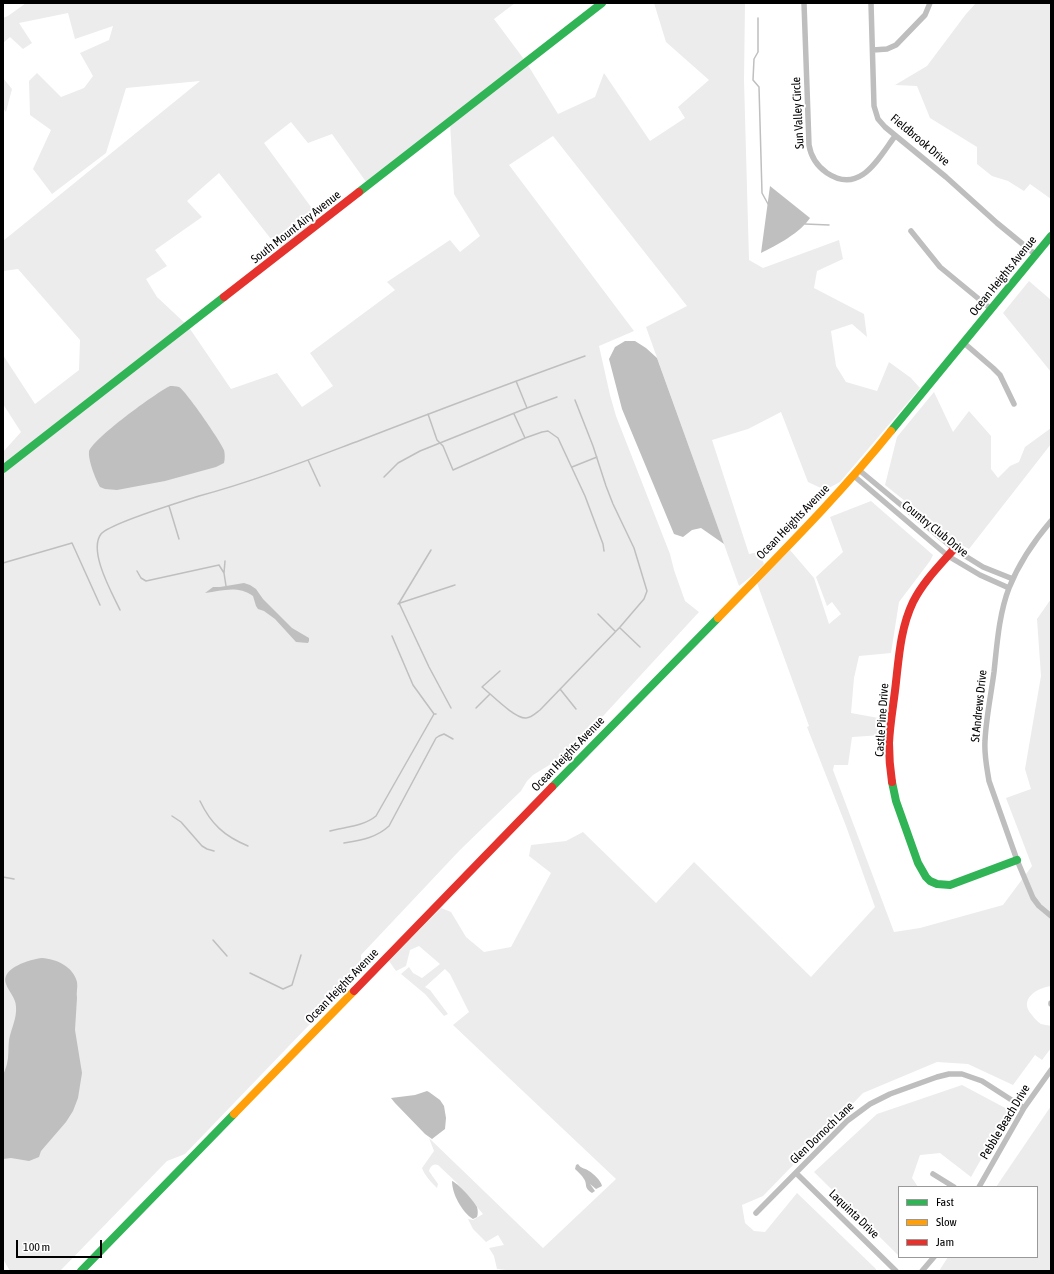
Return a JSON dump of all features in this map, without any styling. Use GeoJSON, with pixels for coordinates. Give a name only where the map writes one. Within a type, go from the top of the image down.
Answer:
{"type":"FeatureCollection","features":[{"type":"Feature","properties":{"kind":"main road","name":"South Mount Airy Avenue"},"geometry":{"type":"LineString","coordinates":[[3,469],[602,3]]}},
{"type":"Feature","properties":{"kind":"main road","name":"Ocean Heights Avenue"},"geometry":{"type":"LineString","coordinates":[[82,1271],[814,519],[856,473],[1051,236]]}},
{"type":"Feature","properties":{"kind":"main road","name":"Castle Pine Drive"},"geometry":{"type":"LineString","coordinates":[[954,548],[916,595],[903,632],[889,743],[892,781],[896,801],[918,863],[926,877],[936,884],[950,885],[1017,860]]}},
{"type":"Feature","properties":{"kind":"street","name":"Sun Valley Circle"},"geometry":{"type":"LineString","coordinates":[[804,3],[809,145],[810,153],[816,164],[821,169],[839,179],[853,180],[868,171],[896,136]]}},
{"type":"Feature","properties":{"kind":"street","name":"Fieldbrook Drive"},"geometry":{"type":"LineString","coordinates":[[871,3],[875,110],[878,119],[1036,255]]}},
{"type":"Feature","properties":{"kind":"street"},"geometry":{"type":"LineString","coordinates":[[873,50],[887,49],[896,45],[925,15],[930,3]]}},
{"type":"Feature","properties":{"kind":"street"},"geometry":{"type":"LineString","coordinates":[[911,231],[940,266],[991,309]]}},
{"type":"Feature","properties":{"kind":"street"},"geometry":{"type":"LineString","coordinates":[[964,343],[1000,376],[1014,404]]}},
{"type":"Feature","properties":{"kind":"street","name":"Country Club Drive"},"geometry":{"type":"LineString","coordinates":[[856,473],[954,548],[984,567],[1013,580]]}},
{"type":"Feature","properties":{"kind":"street","name":"Country Club Drive"},"geometry":{"type":"LineString","coordinates":[[856,473],[948,556],[980,575],[1009,588]]}},
{"type":"Feature","properties":{"kind":"street","name":"St Andrews Drive"},"geometry":{"type":"LineString","coordinates":[[1051,521],[1019,566],[1009,588],[1002,611],[985,742],[989,781],[1017,860],[1033,898],[1039,906],[1051,916]]}},
{"type":"Feature","properties":{"kind":"street","name":"Pebble Beach Drive"},"geometry":{"type":"LineString","coordinates":[[980,1186],[1024,1108],[1051,1070]]}},
{"type":"Feature","properties":{"kind":"street","name":"Glen Dornoch Lane"},"geometry":{"type":"LineString","coordinates":[[756,1213],[843,1124],[863,1109],[883,1097],[936,1077],[956,1074],[974,1078],[990,1086],[1024,1108]]}},
{"type":"Feature","properties":{"kind":"street","name":"Laquinta Drive"},"geometry":{"type":"LineString","coordinates":[[796,1173],[896,1271]]}},
{"type":"Feature","properties":{"kind":"street"},"geometry":{"type":"LineString","coordinates":[[933,1174],[952,1186]]}},
{"type":"Feature","properties":{"kind":"street"},"geometry":{"type":"LineString","coordinates":[[922,1271],[933,1258]]}},
{"type":"Feature","properties":{"kind":"shaded area"},"geometry":{"type":"Polygon","coordinates":[[[26,3],[515,3],[494,19],[526,62],[558,114],[595,97],[604,73],[650,141],[685,118],[678,107],[709,80],[666,42],[654,3],[745,3],[744,80],[749,260],[763,268],[839,240],[843,259],[817,271],[814,288],[864,314],[867,337],[852,324],[831,331],[836,366],[846,382],[877,391],[889,362],[911,378],[920,388],[840,482],[825,490],[808,482],[781,412],[748,429],[712,440],[749,554],[759,552],[764,564],[739,586],[646,327],[687,306],[553,136],[509,165],[634,331],[599,346],[610,395],[616,416],[670,554],[685,601],[699,612],[569,753],[533,775],[521,791],[460,850],[361,955],[361,971],[185,1154],[167,1161],[60,1271],[10,1271],[3,1259],[3,452],[21,432],[3,404],[3,355],[35,404],[79,370],[80,340],[18,269],[3,271],[3,241],[200,81],[126,88],[106,153],[52,194],[33,169],[51,130],[30,115],[29,81],[37,73],[61,97],[84,88],[93,76],[80,53],[109,40],[113,26],[75,39],[68,13],[19,23],[32,43],[23,49],[10,37],[3,43],[3,18],[26,3]],[[291,122],[264,143],[322,222],[282,253],[219,173],[187,201],[202,217],[155,250],[167,266],[146,279],[157,297],[188,326],[231,389],[277,373],[302,407],[333,386],[310,353],[395,290],[387,282],[450,240],[460,252],[480,236],[454,194],[450,122],[369,186],[332,134],[308,143],[291,122]]]}},
{"type":"Feature","properties":{"kind":"shaded area"},"geometry":{"type":"Polygon","coordinates":[[[976,3],[1051,3],[1051,199],[1030,184],[1024,191],[1008,181],[992,176],[977,164],[977,147],[930,118],[917,86],[895,85],[927,66],[976,3]]]}},
{"type":"Feature","properties":{"kind":"shaded area"},"geometry":{"type":"Polygon","coordinates":[[[3,78],[12,89],[6,112],[3,108],[3,78]]]}},
{"type":"Feature","properties":{"kind":"shaded area"},"geometry":{"type":"Polygon","coordinates":[[[770,186],[810,218],[801,228],[781,243],[761,253],[770,186]]]}},
{"type":"Feature","properties":{"kind":"shaded area"},"geometry":{"type":"Polygon","coordinates":[[[1029,281],[1051,300],[1051,372],[1003,313],[1029,281]]]}},
{"type":"Feature","properties":{"kind":"shaded area"},"geometry":{"type":"Polygon","coordinates":[[[625,341],[635,341],[657,358],[724,544],[701,528],[692,530],[683,537],[674,534],[622,409],[609,359],[615,347],[625,341]]]}},
{"type":"Feature","properties":{"kind":"shaded area"},"geometry":{"type":"Polygon","coordinates":[[[170,386],[179,387],[189,397],[217,437],[224,450],[224,463],[216,467],[165,481],[117,490],[100,487],[94,475],[89,456],[89,452],[93,446],[112,427],[152,397],[170,386]]]}},
{"type":"Feature","properties":{"kind":"shaded area"},"geometry":{"type":"Polygon","coordinates":[[[934,392],[953,432],[969,411],[991,436],[991,469],[998,478],[1010,466],[1019,462],[1025,447],[1051,428],[1051,444],[969,549],[956,542],[885,485],[897,437],[934,392]]]}},
{"type":"Feature","properties":{"kind":"shaded area"},"geometry":{"type":"Polygon","coordinates":[[[871,501],[933,555],[899,602],[891,653],[859,656],[854,678],[851,713],[884,719],[882,735],[852,737],[848,765],[834,765],[833,770],[894,932],[920,928],[1003,905],[1032,866],[1006,798],[1031,789],[1025,769],[1041,676],[1037,619],[1051,599],[1051,986],[1035,992],[1028,1000],[1027,1004],[1028,1010],[1037,1021],[1041,1024],[1051,1026],[1051,1048],[1042,1060],[1035,1055],[1013,1085],[968,1064],[937,1062],[863,1093],[763,1196],[742,1205],[745,1223],[754,1231],[765,1232],[797,1193],[877,1271],[506,1271],[497,1269],[494,1256],[489,1248],[504,1245],[498,1235],[486,1242],[473,1229],[468,1219],[473,1220],[483,1214],[457,1183],[438,1165],[432,1166],[429,1171],[438,1184],[437,1188],[428,1179],[423,1171],[422,1168],[434,1151],[429,1138],[543,1248],[616,1179],[453,1025],[469,1012],[450,974],[445,969],[425,987],[430,990],[448,1014],[444,1016],[425,994],[401,974],[409,967],[413,973],[422,978],[440,964],[419,946],[410,950],[406,966],[396,971],[389,961],[441,908],[451,912],[466,937],[484,952],[511,947],[551,873],[529,856],[531,845],[566,841],[583,832],[656,903],[694,862],[811,977],[875,907],[846,826],[807,727],[809,726],[757,583],[790,550],[814,578],[829,624],[841,614],[832,602],[827,606],[816,577],[843,552],[830,517],[871,501]]]}},
{"type":"Feature","properties":{"kind":"shaded area"},"geometry":{"type":"Polygon","coordinates":[[[244,583],[256,589],[263,599],[292,628],[309,638],[308,643],[296,642],[275,619],[264,611],[258,609],[253,596],[247,593],[229,590],[205,593],[213,587],[244,583]]]}},
{"type":"Feature","properties":{"kind":"shaded area"},"geometry":{"type":"Polygon","coordinates":[[[42,958],[63,964],[72,972],[77,982],[75,1030],[82,1073],[78,1098],[73,1111],[66,1122],[41,1151],[39,1157],[29,1161],[11,1158],[3,1159],[3,1076],[8,1061],[9,1040],[16,1011],[15,1001],[6,984],[5,978],[12,969],[18,965],[42,958]]]}},
{"type":"Feature","properties":{"kind":"shaded area"},"geometry":{"type":"Polygon","coordinates":[[[962,1085],[1009,1110],[971,1177],[940,1153],[920,1155],[912,1178],[917,1186],[898,1186],[898,1255],[814,1172],[877,1114],[962,1085]]]}},
{"type":"Feature","properties":{"kind":"shaded area"},"geometry":{"type":"Polygon","coordinates":[[[427,1091],[440,1100],[444,1106],[446,1118],[445,1129],[432,1139],[425,1134],[391,1098],[415,1095],[427,1091]]]}},
{"type":"Feature","properties":{"kind":"shaded area"},"geometry":{"type":"Polygon","coordinates":[[[1051,1106],[1051,1271],[939,1271],[947,1258],[1038,1258],[1038,1186],[997,1186],[1051,1106]]]}},
{"type":"Feature","properties":{"kind":"shaded area"},"geometry":{"type":"Polygon","coordinates":[[[578,1164],[580,1167],[588,1170],[595,1176],[602,1186],[596,1189],[590,1184],[595,1191],[592,1193],[589,1191],[585,1181],[575,1169],[576,1165],[578,1164]]]}},
{"type":"Feature","properties":{"kind":"shaded area"},"geometry":{"type":"Polygon","coordinates":[[[452,1181],[462,1189],[475,1204],[478,1210],[477,1217],[473,1219],[465,1212],[456,1197],[452,1186],[452,1181]]]}},
{"type":"Feature","properties":{"kind":"waterway"},"geometry":{"type":"LineString","coordinates":[[758,18],[758,52],[754,59],[753,80],[759,87],[762,193],[768,204]]}},
{"type":"Feature","properties":{"kind":"waterway"},"geometry":{"type":"LineString","coordinates":[[805,224],[829,225]]}},
{"type":"Feature","properties":{"kind":"waterway"},"geometry":{"type":"LineString","coordinates":[[120,610],[107,583],[97,551],[98,541],[101,534],[107,530],[131,519],[281,470],[585,356]]}},
{"type":"Feature","properties":{"kind":"waterway"},"geometry":{"type":"LineString","coordinates":[[516,381],[527,408]]}},
{"type":"Feature","properties":{"kind":"waterway"},"geometry":{"type":"LineString","coordinates":[[384,477],[398,463],[420,451],[557,397]]}},
{"type":"Feature","properties":{"kind":"waterway"},"geometry":{"type":"LineString","coordinates":[[500,671],[482,687],[503,706],[516,715],[526,718],[532,716],[540,710],[620,627],[644,599],[647,591],[634,548],[613,504],[575,400]]}},
{"type":"Feature","properties":{"kind":"waterway"},"geometry":{"type":"LineString","coordinates":[[428,414],[437,440],[443,446],[453,470],[542,432],[548,431],[558,438],[585,496],[603,544],[604,551]]}},
{"type":"Feature","properties":{"kind":"waterway"},"geometry":{"type":"LineString","coordinates":[[514,414],[525,438]]}},
{"type":"Feature","properties":{"kind":"waterway"},"geometry":{"type":"LineString","coordinates":[[572,467],[597,457]]}},
{"type":"Feature","properties":{"kind":"waterway"},"geometry":{"type":"LineString","coordinates":[[308,460],[320,486]]}},
{"type":"Feature","properties":{"kind":"waterway"},"geometry":{"type":"LineString","coordinates":[[169,506],[179,539]]}},
{"type":"Feature","properties":{"kind":"waterway"},"geometry":{"type":"LineString","coordinates":[[3,563],[72,543],[100,605]]}},
{"type":"Feature","properties":{"kind":"waterway"},"geometry":{"type":"LineString","coordinates":[[399,603],[431,550]]}},
{"type":"Feature","properties":{"kind":"waterway"},"geometry":{"type":"LineString","coordinates":[[224,573],[225,561]]}},
{"type":"Feature","properties":{"kind":"waterway"},"geometry":{"type":"LineString","coordinates":[[137,571],[141,578],[146,581],[219,565],[224,573],[226,586]]}},
{"type":"Feature","properties":{"kind":"waterway"},"geometry":{"type":"LineString","coordinates":[[400,603],[455,585]]}},
{"type":"Feature","properties":{"kind":"waterway"},"geometry":{"type":"LineString","coordinates":[[398,604],[399,603],[429,667],[451,708]]}},
{"type":"Feature","properties":{"kind":"waterway"},"geometry":{"type":"LineString","coordinates":[[598,614],[615,631]]}},
{"type":"Feature","properties":{"kind":"waterway"},"geometry":{"type":"LineString","coordinates":[[620,628],[640,647]]}},
{"type":"Feature","properties":{"kind":"waterway"},"geometry":{"type":"LineString","coordinates":[[392,636],[413,685],[434,714],[436,714]]}},
{"type":"Feature","properties":{"kind":"waterway"},"geometry":{"type":"LineString","coordinates":[[560,689],[576,709]]}},
{"type":"Feature","properties":{"kind":"waterway"},"geometry":{"type":"LineString","coordinates":[[476,708],[490,694]]}},
{"type":"Feature","properties":{"kind":"waterway"},"geometry":{"type":"LineString","coordinates":[[330,831],[360,824],[376,816],[434,714]]}},
{"type":"Feature","properties":{"kind":"waterway"},"geometry":{"type":"LineString","coordinates":[[344,843],[374,836],[389,826],[436,738],[444,734],[453,739]]}},
{"type":"Feature","properties":{"kind":"waterway"},"geometry":{"type":"LineString","coordinates":[[200,801],[204,809],[219,828],[232,838],[248,846]]}},
{"type":"Feature","properties":{"kind":"waterway"},"geometry":{"type":"LineString","coordinates":[[172,816],[181,822],[202,846],[214,851]]}},
{"type":"Feature","properties":{"kind":"waterway"},"geometry":{"type":"LineString","coordinates":[[3,877],[14,879]]}},
{"type":"Feature","properties":{"kind":"waterway"},"geometry":{"type":"LineString","coordinates":[[213,940],[227,956]]}},
{"type":"Feature","properties":{"kind":"waterway"},"geometry":{"type":"LineString","coordinates":[[250,973],[283,989],[292,985],[301,955]]}},
{"type":"Feature","properties":{"kind":"traffic: fast"},"geometry":{"type":"LineString","coordinates":[[359,192],[602,3]]}},
{"type":"Feature","properties":{"kind":"traffic: fast"},"geometry":{"type":"LineString","coordinates":[[891,431],[1051,236]]}},
{"type":"Feature","properties":{"kind":"traffic: fast"},"geometry":{"type":"LineString","coordinates":[[3,469],[224,297]]}},
{"type":"Feature","properties":{"kind":"traffic: fast"},"geometry":{"type":"LineString","coordinates":[[552,787],[718,618]]}},
{"type":"Feature","properties":{"kind":"traffic: fast"},"geometry":{"type":"LineString","coordinates":[[892,782],[896,801],[918,863],[930,881],[937,884],[950,885],[1017,860]]}},
{"type":"Feature","properties":{"kind":"traffic: fast"},"geometry":{"type":"LineString","coordinates":[[81,1271],[234,1114]]}},
{"type":"Feature","properties":{"kind":"traffic: slow"},"geometry":{"type":"LineString","coordinates":[[718,618],[829,503],[891,431]]}},
{"type":"Feature","properties":{"kind":"traffic: slow"},"geometry":{"type":"LineString","coordinates":[[234,1114],[354,991]]}},
{"type":"Feature","properties":{"kind":"traffic: jam"},"geometry":{"type":"LineString","coordinates":[[224,297],[359,192]]}},
{"type":"Feature","properties":{"kind":"traffic: jam"},"geometry":{"type":"LineString","coordinates":[[892,782],[889,743],[903,631],[913,602],[932,574],[954,549]]}},
{"type":"Feature","properties":{"kind":"traffic: jam"},"geometry":{"type":"LineString","coordinates":[[354,991],[552,787]]}}]}
